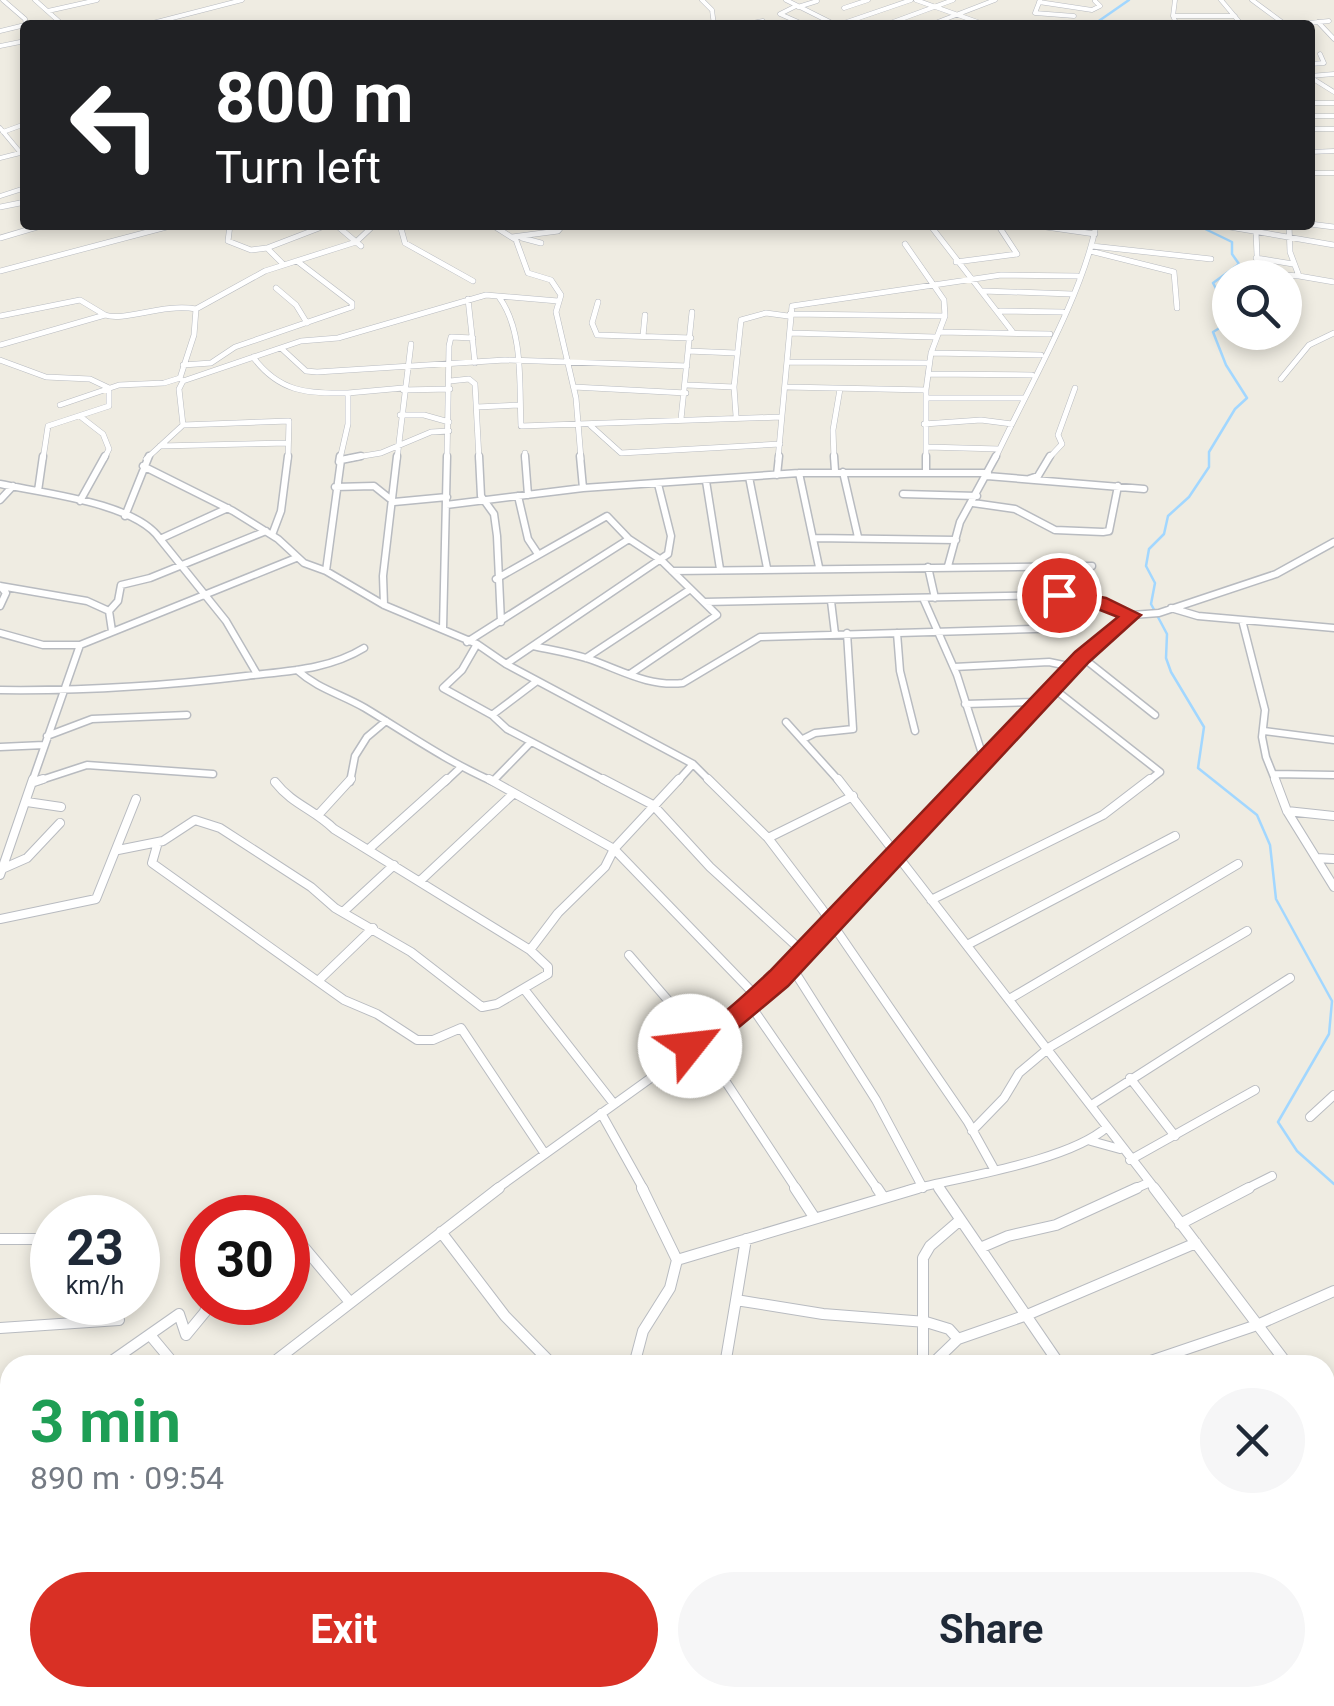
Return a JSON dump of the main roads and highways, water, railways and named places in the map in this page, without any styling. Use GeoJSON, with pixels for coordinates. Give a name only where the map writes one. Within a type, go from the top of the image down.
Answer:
{"type":"FeatureCollection","features":[{"type":"Feature","properties":{"kind":"waterway"},"geometry":{"type":"LineString","coordinates":[[1100,20],[1129,0]]}},
{"type":"Feature","properties":{"kind":"waterway"},"geometry":{"type":"LineString","coordinates":[[1207,230],[1232,242],[1232,254],[1239,264],[1213,283],[1220,296],[1223,326],[1213,332],[1226,365],[1247,398],[1235,409],[1209,452],[1209,467],[1189,497],[1168,516],[1164,534],[1149,549],[1146,566],[1155,583],[1151,604],[1167,634],[1166,658],[1171,672],[1204,727],[1198,768],[1257,815],[1270,845],[1276,899],[1332,1001],[1329,1034],[1278,1122],[1297,1151],[1334,1184]]}}]}
